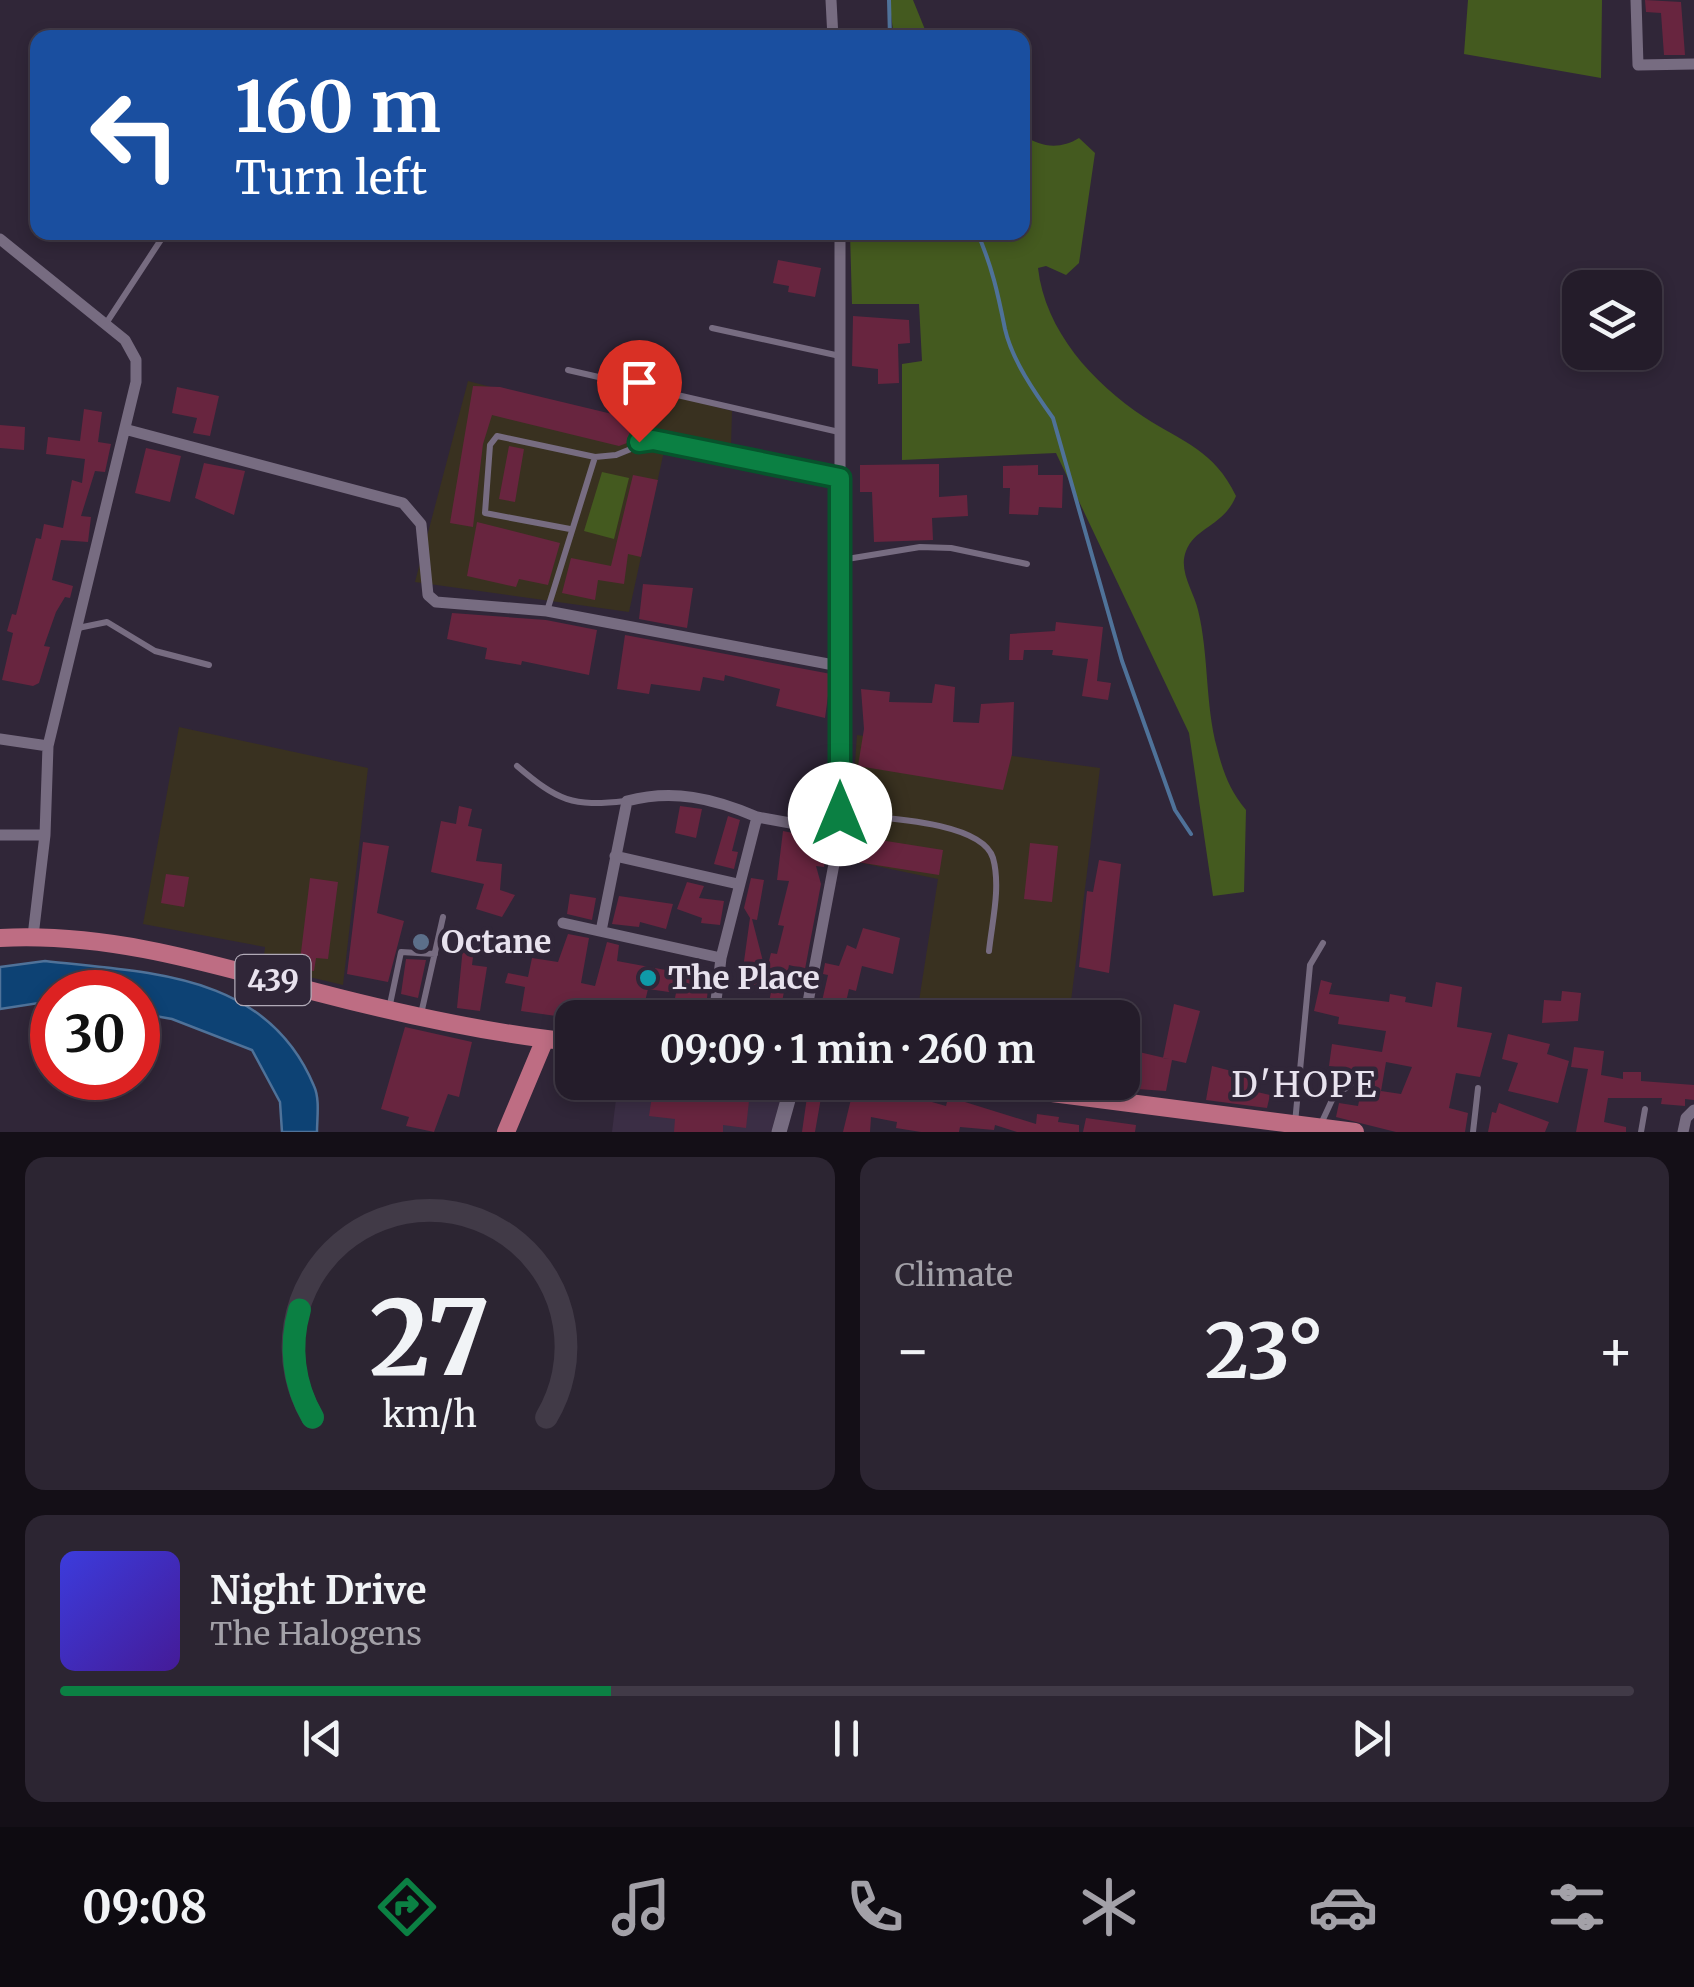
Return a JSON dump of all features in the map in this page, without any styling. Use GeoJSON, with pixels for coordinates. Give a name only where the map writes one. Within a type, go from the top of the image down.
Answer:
{"type":"FeatureCollection","features":[{"type":"Feature","properties":{"kind":"main road","name":"439"},"geometry":{"type":"LineString","coordinates":[[0,938],[33,936],[120,943],[389,1009],[555,1040]]}},
{"type":"Feature","properties":{"kind":"main road"},"geometry":{"type":"LineString","coordinates":[[506,1132],[545,1039]]}},
{"type":"Feature","properties":{"kind":"main road"},"geometry":{"type":"LineString","coordinates":[[1107,1100],[1355,1132]]}},
{"type":"Feature","properties":{"kind":"street"},"geometry":{"type":"LineString","coordinates":[[831,0],[833,30]]}},
{"type":"Feature","properties":{"kind":"street"},"geometry":{"type":"LineString","coordinates":[[1636,0],[1638,65],[1694,64]]}},
{"type":"Feature","properties":{"kind":"street"},"geometry":{"type":"LineString","coordinates":[[0,239],[125,340],[136,360],[128,430],[48,746],[46,835],[33,936]]}},
{"type":"Feature","properties":{"kind":"street"},"geometry":{"type":"LineString","coordinates":[[808,1000],[840,832],[840,240]]}},
{"type":"Feature","properties":{"kind":"street"},"geometry":{"type":"LineString","coordinates":[[128,430],[404,503],[421,524],[430,600],[547,611],[839,666]]}},
{"type":"Feature","properties":{"kind":"street"},"geometry":{"type":"LineString","coordinates":[[0,740],[48,746]]}},
{"type":"Feature","properties":{"kind":"street"},"geometry":{"type":"LineString","coordinates":[[601,931],[626,800],[659,792],[690,796],[757,817],[840,832]]}},
{"type":"Feature","properties":{"kind":"street"},"geometry":{"type":"LineString","coordinates":[[716,1000],[721,958],[757,817]]}},
{"type":"Feature","properties":{"kind":"street"},"geometry":{"type":"LineString","coordinates":[[0,835],[46,835]]}},
{"type":"Feature","properties":{"kind":"street"},"geometry":{"type":"LineString","coordinates":[[616,856],[738,884]]}},
{"type":"Feature","properties":{"kind":"street"},"geometry":{"type":"LineString","coordinates":[[563,922],[721,958]]}},
{"type":"Feature","properties":{"kind":"street"},"geometry":{"type":"LineString","coordinates":[[778,1132],[788,1100]]}},
{"type":"Feature","properties":{"kind":"street"},"geometry":{"type":"LineString","coordinates":[[1684,1132],[1686,1118],[1694,1110]]}},
{"type":"Feature","properties":{"kind":"lane"},"geometry":{"type":"LineString","coordinates":[[104,326],[161,240]]}},
{"type":"Feature","properties":{"kind":"lane"},"geometry":{"type":"LineString","coordinates":[[712,328],[841,356]]}},
{"type":"Feature","properties":{"kind":"lane"},"geometry":{"type":"LineString","coordinates":[[568,370],[840,432]]}},
{"type":"Feature","properties":{"kind":"lane"},"geometry":{"type":"LineString","coordinates":[[570,530],[485,512],[490,444],[497,436],[595,457],[616,455],[653,440],[840,478]]}},
{"type":"Feature","properties":{"kind":"lane"},"geometry":{"type":"LineString","coordinates":[[547,611],[595,457]]}},
{"type":"Feature","properties":{"kind":"lane"},"geometry":{"type":"LineString","coordinates":[[840,560],[920,547],[952,548],[1028,564]]}},
{"type":"Feature","properties":{"kind":"lane"},"geometry":{"type":"LineString","coordinates":[[76,629],[106,622],[155,651],[208,666]]}},
{"type":"Feature","properties":{"kind":"lane"},"geometry":{"type":"LineString","coordinates":[[517,766],[545,790],[578,804],[626,800]]}},
{"type":"Feature","properties":{"kind":"lane"},"geometry":{"type":"LineString","coordinates":[[840,814],[950,828],[982,842],[992,856],[996,893],[988,951]]}},
{"type":"Feature","properties":{"kind":"lane"},"geometry":{"type":"LineString","coordinates":[[421,1016],[442,917]]}},
{"type":"Feature","properties":{"kind":"lane"},"geometry":{"type":"LineString","coordinates":[[1295,1124],[1310,965],[1324,943]]}},
{"type":"Feature","properties":{"kind":"lane"},"geometry":{"type":"LineString","coordinates":[[389,1009],[401,952],[412,949],[436,954]]}},
{"type":"Feature","properties":{"kind":"lane"},"geometry":{"type":"LineString","coordinates":[[1320,1128],[1332,1100],[1355,1080]]}},
{"type":"Feature","properties":{"kind":"lane"},"geometry":{"type":"LineString","coordinates":[[1473,1132],[1478,1088]]}},
{"type":"Feature","properties":{"kind":"lane"},"geometry":{"type":"LineString","coordinates":[[1641,1132],[1645,1109]]}},
{"type":"Feature","properties":{"kind":"shaded area"},"geometry":{"type":"Polygon","coordinates":[[[468,381],[608,418],[618,382],[732,411],[731,446],[834,465],[831,478],[666,442],[629,612],[415,582],[468,381]]]}},
{"type":"Feature","properties":{"kind":"shaded area"},"geometry":{"type":"Polygon","coordinates":[[[179,727],[368,768],[343,985],[263,966],[265,947],[143,924],[179,727]]]}},
{"type":"Feature","properties":{"kind":"shaded area"},"geometry":{"type":"Polygon","coordinates":[[[857,735],[1100,768],[1071,1000],[919,1000],[938,879],[848,860],[857,735]]]}},
{"type":"Feature","properties":{"kind":"shaded area"},"geometry":{"type":"Polygon","coordinates":[[[616,1100],[780,1100],[771,1132],[612,1132],[616,1100]]]}},
{"type":"Feature","properties":{"kind":"green space"},"geometry":{"type":"Polygon","coordinates":[[[889,0],[913,0],[925,30],[893,30],[889,0]]]}},
{"type":"Feature","properties":{"kind":"green space"},"geometry":{"type":"Polygon","coordinates":[[[1468,0],[1602,0],[1601,78],[1464,54],[1468,0]]]}},
{"type":"Feature","properties":{"kind":"green space"},"geometry":{"type":"Polygon","coordinates":[[[1079,138],[1095,153],[1079,263],[1066,275],[1046,266],[1038,268],[1042,291],[1061,334],[1090,372],[1144,417],[1208,458],[1236,496],[1224,514],[1190,543],[1184,566],[1198,610],[1217,748],[1228,781],[1246,810],[1244,892],[1213,896],[1189,733],[1056,453],[902,460],[902,364],[922,361],[919,304],[852,304],[850,240],[1030,240],[1030,139],[1050,146],[1079,138]]]}},
{"type":"Feature","properties":{"kind":"green space"},"geometry":{"type":"Polygon","coordinates":[[[602,472],[629,478],[614,539],[584,531],[602,472]]]}},
{"type":"Feature","properties":{"kind":"water"},"geometry":{"type":"Polygon","coordinates":[[[45,961],[125,970],[30,970],[30,1004],[0,1009],[0,967],[45,961]]]}},
{"type":"Feature","properties":{"kind":"water"},"geometry":{"type":"Polygon","coordinates":[[[160,975],[236,1000],[267,1020],[293,1049],[314,1086],[317,1132],[282,1132],[280,1102],[252,1050],[160,1017],[160,975]]]}},
{"type":"Feature","properties":{"kind":"building"},"geometry":{"type":"Polygon","coordinates":[[[1645,0],[1681,2],[1685,55],[1664,55],[1661,13],[1646,12],[1645,0]]]}},
{"type":"Feature","properties":{"kind":"building"},"geometry":{"type":"Polygon","coordinates":[[[778,260],[821,268],[815,297],[788,292],[789,286],[773,283],[778,260]]]}},
{"type":"Feature","properties":{"kind":"building"},"geometry":{"type":"Polygon","coordinates":[[[853,316],[909,320],[910,343],[898,344],[899,383],[878,384],[878,369],[852,366],[853,316]]]}},
{"type":"Feature","properties":{"kind":"building"},"geometry":{"type":"Polygon","coordinates":[[[473,386],[500,387],[633,419],[627,443],[619,446],[492,415],[483,444],[473,527],[450,523],[473,386]]]}},
{"type":"Feature","properties":{"kind":"building"},"geometry":{"type":"Polygon","coordinates":[[[177,387],[219,396],[210,436],[193,433],[197,418],[172,413],[177,387]]]}},
{"type":"Feature","properties":{"kind":"building"},"geometry":{"type":"Polygon","coordinates":[[[84,409],[102,412],[98,442],[111,444],[105,472],[95,471],[81,516],[91,517],[88,542],[61,540],[52,580],[73,586],[70,598],[65,597],[56,612],[44,646],[50,647],[39,683],[33,686],[2,680],[13,633],[7,631],[12,614],[16,615],[36,538],[41,539],[44,524],[63,528],[72,480],[82,483],[85,459],[46,454],[48,437],[80,441],[84,409]]]}},
{"type":"Feature","properties":{"kind":"building"},"geometry":{"type":"Polygon","coordinates":[[[0,425],[25,427],[24,450],[0,448],[0,425]]]}},
{"type":"Feature","properties":{"kind":"building"},"geometry":{"type":"Polygon","coordinates":[[[509,446],[524,449],[515,502],[499,499],[509,446]]]}},
{"type":"Feature","properties":{"kind":"building"},"geometry":{"type":"Polygon","coordinates":[[[146,448],[181,456],[170,502],[135,493],[146,448]]]}},
{"type":"Feature","properties":{"kind":"building"},"geometry":{"type":"Polygon","coordinates":[[[204,463],[245,471],[234,515],[195,498],[204,463]]]}},
{"type":"Feature","properties":{"kind":"building"},"geometry":{"type":"Polygon","coordinates":[[[939,464],[939,497],[967,495],[968,516],[932,518],[933,540],[874,542],[872,492],[860,492],[860,465],[939,464]]]}},
{"type":"Feature","properties":{"kind":"building"},"geometry":{"type":"Polygon","coordinates":[[[1038,465],[1038,475],[1063,475],[1062,508],[1039,507],[1038,515],[1009,514],[1010,488],[1003,488],[1003,466],[1038,465]]]}},
{"type":"Feature","properties":{"kind":"building"},"geometry":{"type":"Polygon","coordinates":[[[633,475],[658,480],[641,557],[628,554],[624,584],[598,580],[595,600],[562,593],[571,558],[611,566],[633,475]]]}},
{"type":"Feature","properties":{"kind":"building"},"geometry":{"type":"Polygon","coordinates":[[[477,522],[560,543],[548,585],[519,579],[516,587],[467,576],[477,522]]]}},
{"type":"Feature","properties":{"kind":"building"},"geometry":{"type":"Polygon","coordinates":[[[643,584],[693,588],[687,628],[639,619],[643,584]]]}},
{"type":"Feature","properties":{"kind":"building"},"geometry":{"type":"Polygon","coordinates":[[[452,613],[546,620],[597,630],[589,675],[522,661],[521,665],[485,659],[487,648],[447,639],[452,613]]]}},
{"type":"Feature","properties":{"kind":"building"},"geometry":{"type":"Polygon","coordinates":[[[1056,622],[1103,627],[1097,681],[1111,683],[1108,700],[1082,696],[1088,659],[1052,655],[1053,650],[1024,650],[1023,660],[1009,660],[1010,634],[1055,631],[1056,622]]]}},
{"type":"Feature","properties":{"kind":"building"},"geometry":{"type":"Polygon","coordinates":[[[625,635],[831,674],[825,718],[776,706],[780,689],[725,675],[724,681],[703,677],[700,691],[651,684],[649,694],[617,689],[625,635]]]}},
{"type":"Feature","properties":{"kind":"building"},"geometry":{"type":"Polygon","coordinates":[[[935,684],[955,687],[953,722],[979,723],[981,704],[1014,702],[1012,754],[1003,790],[858,766],[864,729],[861,689],[890,692],[889,702],[932,703],[935,684]]]}},
{"type":"Feature","properties":{"kind":"building"},"geometry":{"type":"Polygon","coordinates":[[[459,806],[472,809],[468,826],[482,829],[476,861],[502,864],[500,890],[515,895],[502,917],[476,909],[484,884],[431,872],[441,821],[456,824],[459,806]]]}},
{"type":"Feature","properties":{"kind":"building"},"geometry":{"type":"Polygon","coordinates":[[[680,806],[702,809],[696,838],[675,833],[680,806]]]}},
{"type":"Feature","properties":{"kind":"building"},"geometry":{"type":"Polygon","coordinates":[[[728,816],[740,820],[732,851],[738,852],[734,869],[714,864],[728,816]]]}},
{"type":"Feature","properties":{"kind":"building"},"geometry":{"type":"Polygon","coordinates":[[[783,831],[829,840],[824,867],[816,866],[821,884],[805,969],[789,965],[782,1000],[769,1000],[772,987],[741,983],[750,918],[744,908],[751,878],[764,880],[757,920],[752,919],[766,973],[771,953],[777,954],[784,926],[778,925],[789,881],[777,880],[783,831]]]}},
{"type":"Feature","properties":{"kind":"building"},"geometry":{"type":"Polygon","coordinates":[[[861,837],[943,850],[939,875],[857,862],[861,837]]]}},
{"type":"Feature","properties":{"kind":"building"},"geometry":{"type":"Polygon","coordinates":[[[363,842],[389,846],[377,913],[404,921],[388,982],[347,974],[363,842]]]}},
{"type":"Feature","properties":{"kind":"building"},"geometry":{"type":"Polygon","coordinates":[[[1030,843],[1058,846],[1052,902],[1024,899],[1030,843]]]}},
{"type":"Feature","properties":{"kind":"building"},"geometry":{"type":"Polygon","coordinates":[[[1099,860],[1121,864],[1109,973],[1079,967],[1087,891],[1093,892],[1099,860]]]}},
{"type":"Feature","properties":{"kind":"building"},"geometry":{"type":"Polygon","coordinates":[[[166,874],[189,877],[184,907],[161,903],[166,874]]]}},
{"type":"Feature","properties":{"kind":"building"},"geometry":{"type":"Polygon","coordinates":[[[310,878],[338,882],[328,959],[316,958],[314,971],[299,969],[310,878]]]}},
{"type":"Feature","properties":{"kind":"building"},"geometry":{"type":"Polygon","coordinates":[[[687,882],[704,886],[699,898],[724,901],[720,925],[701,923],[702,918],[677,909],[687,882]]]}},
{"type":"Feature","properties":{"kind":"building"},"geometry":{"type":"Polygon","coordinates":[[[570,894],[596,898],[592,920],[567,914],[570,894]]]}},
{"type":"Feature","properties":{"kind":"building"},"geometry":{"type":"Polygon","coordinates":[[[619,896],[673,904],[666,929],[640,922],[639,927],[612,924],[619,896]]]}},
{"type":"Feature","properties":{"kind":"building"},"geometry":{"type":"Polygon","coordinates":[[[863,928],[900,938],[893,974],[862,966],[856,991],[849,989],[846,1000],[822,1000],[828,975],[823,974],[825,963],[839,966],[847,945],[856,949],[863,928]]]}},
{"type":"Feature","properties":{"kind":"building"},"geometry":{"type":"Polygon","coordinates":[[[568,934],[589,938],[581,983],[595,986],[607,942],[619,945],[617,961],[709,978],[707,1000],[675,1000],[676,993],[648,989],[645,1000],[555,1000],[555,1016],[521,1011],[525,987],[505,983],[508,973],[528,977],[532,958],[558,962],[568,934]]]}},
{"type":"Feature","properties":{"kind":"building"},"geometry":{"type":"Polygon","coordinates":[[[463,947],[474,949],[472,965],[487,967],[480,1011],[457,1008],[463,947]]]}},
{"type":"Feature","properties":{"kind":"building"},"geometry":{"type":"Polygon","coordinates":[[[406,959],[426,960],[418,998],[401,994],[406,959]]]}},
{"type":"Feature","properties":{"kind":"building"},"geometry":{"type":"Polygon","coordinates":[[[1321,980],[1332,983],[1329,994],[1389,1002],[1390,994],[1406,997],[1405,1002],[1432,1007],[1436,982],[1462,987],[1457,1027],[1492,1033],[1480,1077],[1456,1073],[1449,1108],[1468,1113],[1465,1132],[1396,1132],[1336,1117],[1339,1103],[1358,1106],[1365,1072],[1329,1066],[1332,1044],[1382,1052],[1386,1031],[1338,1024],[1339,1017],[1314,1011],[1321,980]],[[1386,1062],[1381,1091],[1401,1094],[1412,1067],[1386,1062]]]}},
{"type":"Feature","properties":{"kind":"building"},"geometry":{"type":"Polygon","coordinates":[[[1562,991],[1581,993],[1578,1021],[1542,1023],[1544,1000],[1561,1001],[1562,991]]]}},
{"type":"Feature","properties":{"kind":"building"},"geometry":{"type":"Polygon","coordinates":[[[1174,1004],[1200,1011],[1186,1063],[1172,1060],[1166,1091],[1140,1089],[1140,1052],[1163,1058],[1174,1004]]]}},
{"type":"Feature","properties":{"kind":"building"},"geometry":{"type":"Polygon","coordinates":[[[405,1027],[472,1042],[459,1097],[448,1094],[434,1132],[406,1126],[409,1117],[381,1109],[405,1027]]]}},
{"type":"Feature","properties":{"kind":"building"},"geometry":{"type":"Polygon","coordinates":[[[1508,1034],[1550,1044],[1547,1054],[1569,1061],[1558,1103],[1508,1091],[1518,1063],[1502,1059],[1508,1034]]]}},
{"type":"Feature","properties":{"kind":"building"},"geometry":{"type":"Polygon","coordinates":[[[1574,1047],[1604,1051],[1601,1075],[1623,1079],[1623,1072],[1641,1072],[1641,1081],[1694,1085],[1694,1100],[1685,1099],[1685,1106],[1661,1104],[1662,1098],[1608,1098],[1604,1122],[1626,1127],[1626,1132],[1576,1132],[1588,1069],[1571,1067],[1574,1047]]]}},
{"type":"Feature","properties":{"kind":"building"},"geometry":{"type":"Polygon","coordinates":[[[1212,1066],[1259,1078],[1257,1092],[1270,1095],[1267,1108],[1206,1100],[1212,1066]]]}},
{"type":"Feature","properties":{"kind":"building"},"geometry":{"type":"Polygon","coordinates":[[[651,1100],[749,1101],[746,1128],[723,1125],[723,1132],[674,1132],[675,1119],[649,1116],[651,1100]]]}},
{"type":"Feature","properties":{"kind":"building"},"geometry":{"type":"Polygon","coordinates":[[[807,1100],[821,1100],[815,1132],[802,1132],[807,1100]]]}},
{"type":"Feature","properties":{"kind":"building"},"geometry":{"type":"Polygon","coordinates":[[[851,1100],[925,1100],[946,1106],[948,1100],[956,1100],[1036,1124],[1037,1114],[1059,1117],[1058,1122],[1079,1125],[1079,1132],[1017,1132],[995,1125],[994,1130],[960,1127],[959,1132],[921,1132],[896,1128],[897,1122],[871,1117],[870,1132],[843,1132],[851,1100]]]}},
{"type":"Feature","properties":{"kind":"building"},"geometry":{"type":"Polygon","coordinates":[[[1499,1103],[1549,1122],[1545,1132],[1488,1132],[1492,1112],[1496,1113],[1499,1103]]]}},
{"type":"Feature","properties":{"kind":"building"},"geometry":{"type":"Polygon","coordinates":[[[1086,1118],[1136,1125],[1135,1132],[1083,1132],[1086,1118]]]}},
{"type":"Feature","properties":{"kind":"waterway"},"geometry":{"type":"LineString","coordinates":[[889,0],[890,30]]}},
{"type":"Feature","properties":{"kind":"waterway"},"geometry":{"type":"LineString","coordinates":[[980,240],[1013,352],[1053,418],[1122,661],[1175,810],[1191,834]]}},
{"type":"Feature","properties":{"kind":"place","name":"Octane"},"geometry":{"type":"Point","coordinates":[421,942]}},
{"type":"Feature","properties":{"kind":"place","name":"The Place"},"geometry":{"type":"Point","coordinates":[648,978]}},
{"type":"Feature","properties":{"kind":"district","name":"D'HOPE"},"geometry":{"type":"Point","coordinates":[1305,1085]}},
{"type":"Feature","properties":{"kind":"route"},"geometry":{"type":"LineString","coordinates":[[639,442],[653,440],[840,478],[840,814]]}}]}
